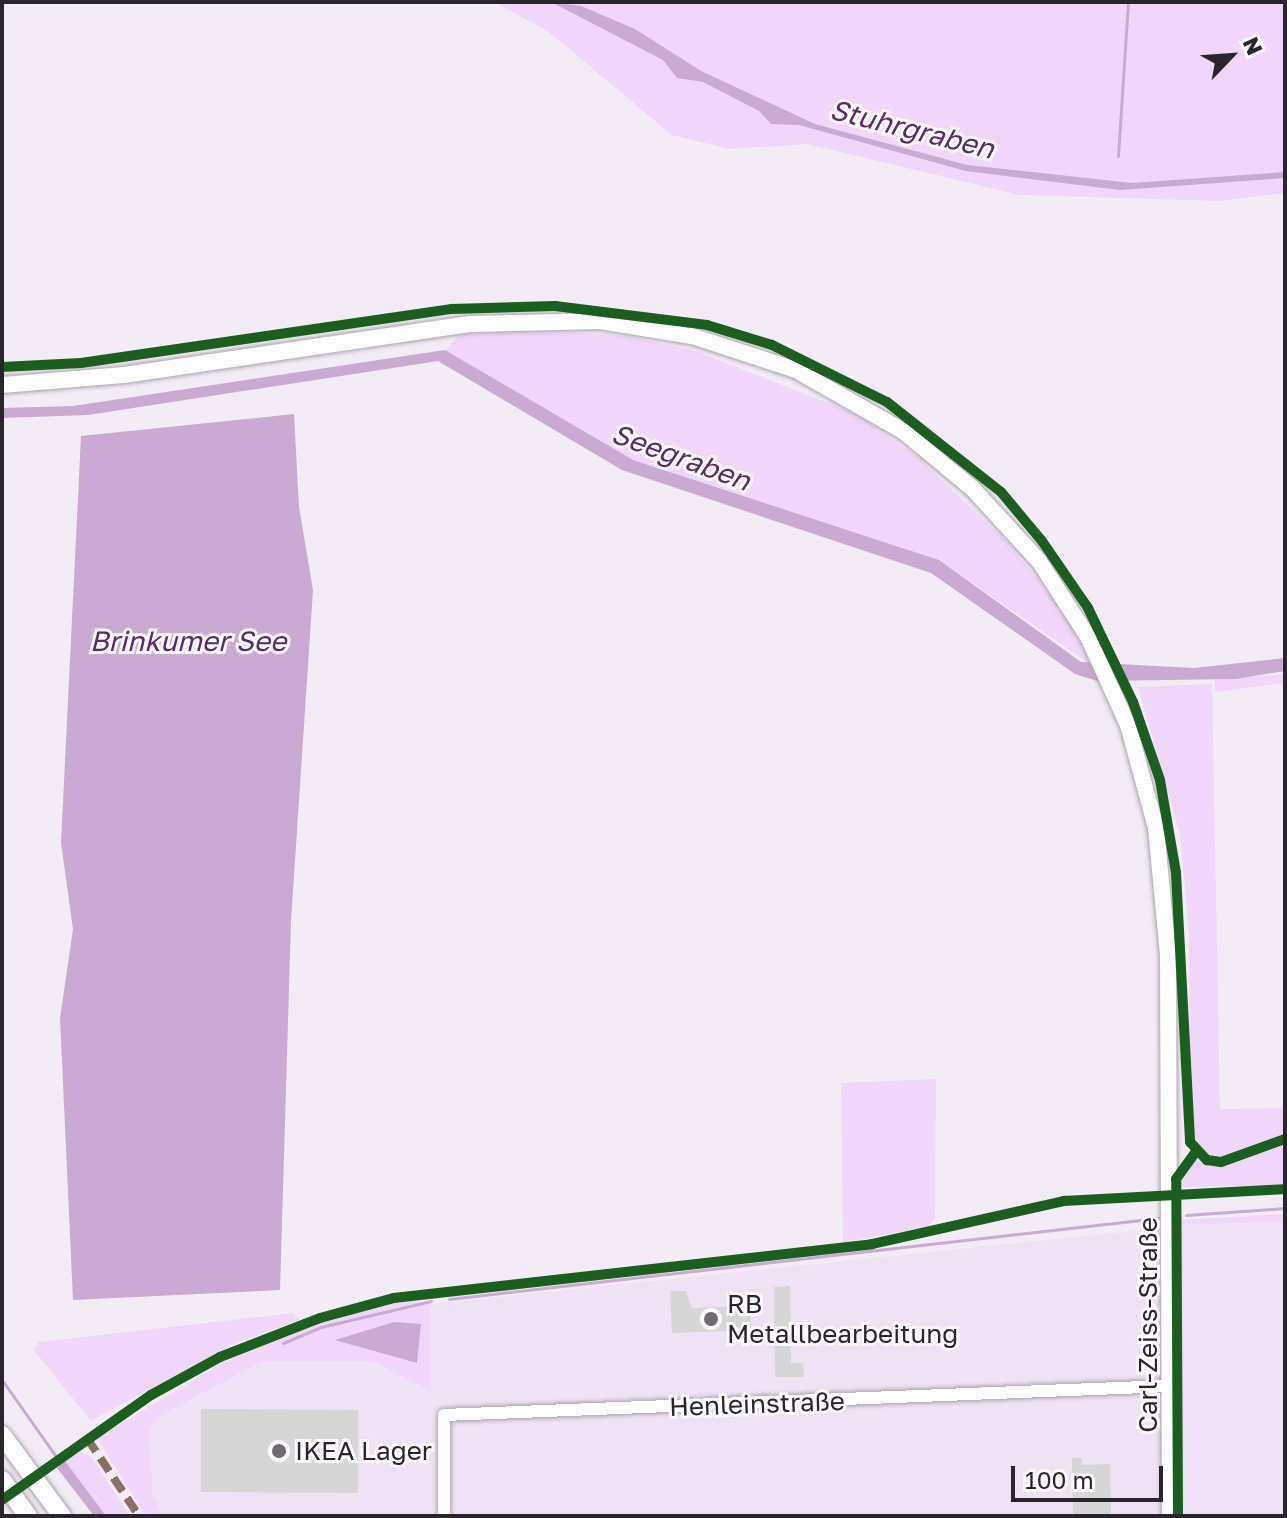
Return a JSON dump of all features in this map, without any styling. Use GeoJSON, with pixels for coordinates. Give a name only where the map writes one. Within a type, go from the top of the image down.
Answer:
{"type":"FeatureCollection","features":[{"type":"Feature","properties":{"kind":"highway"},"geometry":{"type":"LineString","coordinates":[[2,1435],[62,1516]]}},
{"type":"Feature","properties":{"kind":"highway"},"geometry":{"type":"LineString","coordinates":[[2,1480],[28,1516]]}},
{"type":"Feature","properties":{"kind":"main road","name":"Carl-Zeiss-Straße"},"geometry":{"type":"LineString","coordinates":[[2,385],[124,375],[471,324],[600,321],[703,338],[836,390],[949,466],[1032,553],[1100,659],[1113,687],[1149,796],[1164,894],[1170,1516]]}},
{"type":"Feature","properties":{"kind":"street","name":"Henleinstraße"},"geometry":{"type":"LineString","coordinates":[[444,1516],[444,1415],[1170,1386]]}},
{"type":"Feature","properties":{"kind":"shaded area"},"geometry":{"type":"Polygon","coordinates":[[[495,2],[1285,2],[1285,193],[1219,201],[1020,195],[807,144],[729,149],[672,135],[549,32],[495,2]]]}},
{"type":"Feature","properties":{"kind":"shaded area"},"geometry":{"type":"Polygon","coordinates":[[[558,332],[626,336],[696,351],[858,415],[917,457],[1010,545],[1063,611],[1093,666],[939,560],[633,460],[445,350],[460,334],[558,332]]]}},
{"type":"Feature","properties":{"kind":"shaded area"},"geometry":{"type":"Polygon","coordinates":[[[1285,674],[1285,683],[1215,692],[1215,680],[1285,674]]]}},
{"type":"Feature","properties":{"kind":"shaded area"},"geometry":{"type":"Polygon","coordinates":[[[1212,684],[1220,1109],[1285,1108],[1285,1185],[1179,1187],[1198,1149],[1190,1129],[1189,932],[1180,834],[1138,687],[1212,684]]]}},
{"type":"Feature","properties":{"kind":"shaded area"},"geometry":{"type":"Polygon","coordinates":[[[936,1079],[935,1219],[928,1226],[843,1243],[841,1083],[936,1079]]]}},
{"type":"Feature","properties":{"kind":"shaded area"},"geometry":{"type":"Polygon","coordinates":[[[1285,1214],[1285,1222],[1178,1225],[1178,1220],[1285,1214]]]}},
{"type":"Feature","properties":{"kind":"shaded area"},"geometry":{"type":"Polygon","coordinates":[[[1285,1222],[1285,1516],[1180,1516],[1178,1225],[1285,1222]]]}},
{"type":"Feature","properties":{"kind":"shaded area"},"geometry":{"type":"Polygon","coordinates":[[[1163,1228],[1160,1516],[163,1516],[153,1495],[149,1433],[156,1418],[263,1361],[372,1361],[431,1390],[430,1304],[1163,1228]]]}},
{"type":"Feature","properties":{"kind":"shaded area"},"geometry":{"type":"Polygon","coordinates":[[[408,1300],[430,1304],[431,1391],[372,1361],[263,1361],[156,1418],[149,1433],[153,1495],[163,1516],[146,1516],[97,1438],[222,1363],[322,1321],[408,1300]]]}},
{"type":"Feature","properties":{"kind":"shaded area"},"geometry":{"type":"Polygon","coordinates":[[[293,1313],[300,1320],[231,1345],[91,1421],[33,1349],[39,1342],[293,1313]]]}},
{"type":"Feature","properties":{"kind":"shaded area"},"geometry":{"type":"Polygon","coordinates":[[[81,1452],[92,1458],[130,1516],[106,1516],[65,1461],[81,1452]]]}},
{"type":"Feature","properties":{"kind":"water"},"geometry":{"type":"Polygon","coordinates":[[[551,2],[581,6],[635,29],[701,71],[815,124],[967,165],[1132,183],[1285,172],[1285,178],[1120,190],[966,171],[799,125],[771,124],[759,111],[703,82],[677,78],[663,60],[551,2]]]}},
{"type":"Feature","properties":{"kind":"water"},"geometry":{"type":"Polygon","coordinates":[[[445,350],[633,460],[939,560],[1081,662],[1194,668],[1285,658],[1285,671],[1236,679],[1097,681],[1075,674],[931,573],[622,470],[438,361],[88,415],[2,418],[2,408],[73,406],[445,350]]]}},
{"type":"Feature","properties":{"kind":"water","name":"Brinkumer See"},"geometry":{"type":"Polygon","coordinates":[[[294,414],[299,507],[313,590],[291,921],[280,1290],[73,1300],[60,1018],[73,929],[61,843],[81,436],[294,414]]]}},
{"type":"Feature","properties":{"kind":"water"},"geometry":{"type":"Polygon","coordinates":[[[394,1322],[421,1324],[417,1363],[335,1340],[394,1322]]]}},
{"type":"Feature","properties":{"kind":"water"},"geometry":{"type":"Polygon","coordinates":[[[65,1461],[106,1516],[94,1516],[57,1468],[65,1461]]]}},
{"type":"Feature","properties":{"kind":"building"},"geometry":{"type":"Polygon","coordinates":[[[790,1286],[791,1363],[803,1363],[804,1377],[775,1377],[774,1287],[790,1286]]]}},
{"type":"Feature","properties":{"kind":"building","name":"RB Metallbearbeitung"},"geometry":{"type":"Polygon","coordinates":[[[670,1291],[686,1291],[692,1308],[750,1306],[751,1330],[672,1333],[670,1291]]]}},
{"type":"Feature","properties":{"kind":"building","name":"IKEA Lager"},"geometry":{"type":"Polygon","coordinates":[[[201,1409],[358,1410],[358,1493],[201,1492],[201,1409]]]}},
{"type":"Feature","properties":{"kind":"building"},"geometry":{"type":"Polygon","coordinates":[[[1072,1458],[1082,1458],[1082,1465],[1110,1464],[1111,1516],[1073,1516],[1072,1458]]]}},
{"type":"Feature","properties":{"kind":"waterway"},"geometry":{"type":"LineString","coordinates":[[1118,156],[1128,2]]}},
{"type":"Feature","properties":{"kind":"waterway"},"geometry":{"type":"LineString","coordinates":[[1186,1215],[1285,1208]]}},
{"type":"Feature","properties":{"kind":"waterway"},"geometry":{"type":"LineString","coordinates":[[449,1299],[1158,1218]]}},
{"type":"Feature","properties":{"kind":"waterway"},"geometry":{"type":"LineString","coordinates":[[283,1343],[321,1327],[431,1301]]}},
{"type":"Feature","properties":{"kind":"waterway"},"geometry":{"type":"LineString","coordinates":[[2,1380],[62,1465]]}},
{"type":"Feature","properties":{"kind":"marked path"},"geometry":{"type":"LineString","coordinates":[[87,1438],[139,1516]]}},
{"type":"Feature","properties":{"kind":"cycle path"},"geometry":{"type":"LineString","coordinates":[[2,367],[81,363],[452,309],[555,306],[707,325],[772,345],[887,402],[1001,492],[1042,541],[1088,608],[1133,702],[1160,780],[1176,873],[1190,1142],[1207,1160],[1221,1162],[1285,1139]]}},
{"type":"Feature","properties":{"kind":"cycle path"},"geometry":{"type":"LineString","coordinates":[[1178,1516],[1176,1179],[1196,1151]]}},
{"type":"Feature","properties":{"kind":"cycle path"},"geometry":{"type":"LineString","coordinates":[[2,1500],[151,1395],[220,1357],[320,1318],[394,1298],[872,1244],[1064,1201],[1285,1189]]}},
{"type":"Feature","properties":{"kind":"place","name":"RB Metallbearbeitung"},"geometry":{"type":"Point","coordinates":[711,1319]}},
{"type":"Feature","properties":{"kind":"place","name":"IKEA Lager"},"geometry":{"type":"Point","coordinates":[279,1451]}},
{"type":"Feature","properties":{"kind":"water label","name":"Stuhrgraben"},"geometry":{"type":"Point","coordinates":[912,129]}},
{"type":"Feature","properties":{"kind":"water label","name":"Seegraben"},"geometry":{"type":"Point","coordinates":[681,457]}}]}
